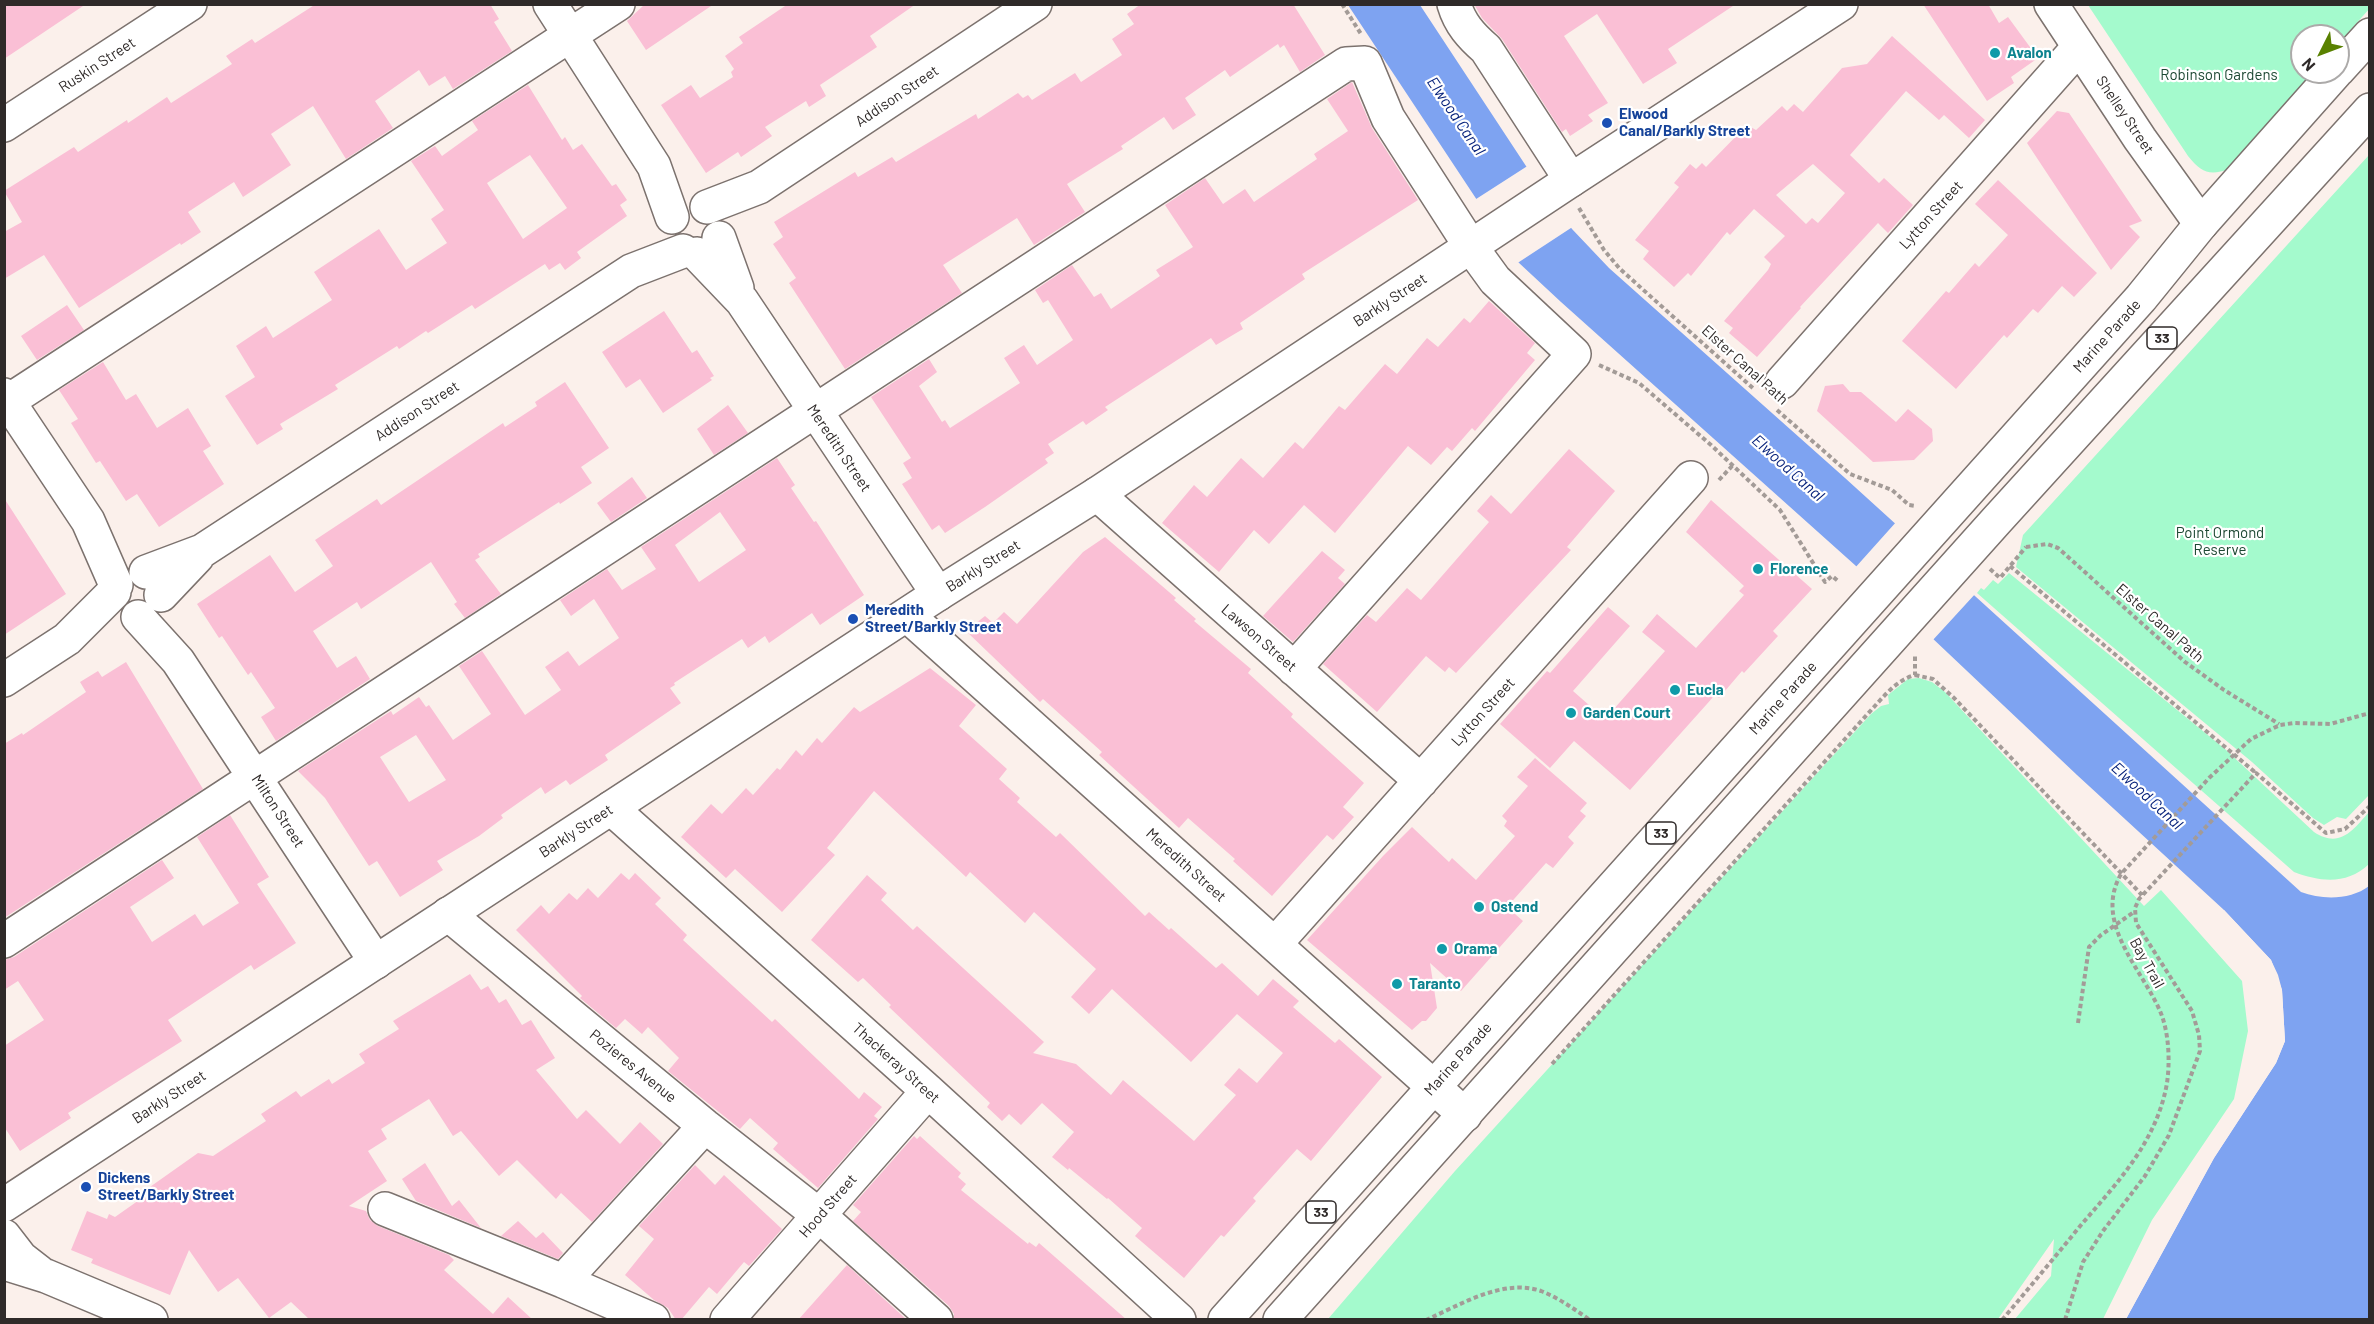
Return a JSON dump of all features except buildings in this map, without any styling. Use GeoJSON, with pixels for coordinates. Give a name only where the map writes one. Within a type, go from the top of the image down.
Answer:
{"type":"FeatureCollection","features":[{"type":"Feature","properties":{"kind":"street","name":"Ruskin Street"},"geometry":{"type":"LineString","coordinates":[[4,125],[190,4]]}},
{"type":"Feature","properties":{"kind":"street","name":"Meredith Street"},"geometry":{"type":"LineString","coordinates":[[550,4],[742,301],[938,594]]}},
{"type":"Feature","properties":{"kind":"street"},"geometry":{"type":"LineString","coordinates":[[6,400],[618,4]]}},
{"type":"Feature","properties":{"kind":"street","name":"Addison Street"},"geometry":{"type":"LineString","coordinates":[[4,680],[1035,4]]}},
{"type":"Feature","properties":{"kind":"street"},"geometry":{"type":"LineString","coordinates":[[1454,4],[1459,19],[1471,36],[1486,49],[1568,192]]}},
{"type":"Feature","properties":{"kind":"street","name":"Barkly Street"},"geometry":{"type":"LineString","coordinates":[[4,1205],[938,594],[1096,494],[1479,241],[1568,192],[1841,4]]}},
{"type":"Feature","properties":{"kind":"street","name":"Shelley Street"},"geometry":{"type":"LineString","coordinates":[[2051,4],[2171,185],[2201,224]]}},
{"type":"Feature","properties":{"kind":"street","name":"Marine Parade"},"geometry":{"type":"LineString","coordinates":[[2350,57],[2370,35]]}},
{"type":"Feature","properties":{"kind":"street","name":"Lytton Street"},"geometry":{"type":"LineString","coordinates":[[1771,394],[2079,47]]}},
{"type":"Feature","properties":{"kind":"street"},"geometry":{"type":"LineString","coordinates":[[4,941],[1346,64],[1365,63],[1388,118],[1479,241],[1495,280],[1574,354],[1294,669]]}},
{"type":"Feature","properties":{"kind":"street","name":"Marine Parade"},"geometry":{"type":"LineString","coordinates":[[1224,1320],[1874,596],[1924,523],[2141,298],[2201,224],[2325,84]]}},
{"type":"Feature","properties":{"kind":"street","name":"33"},"geometry":{"type":"LineString","coordinates":[[1280,1320],[1464,1115],[1912,635],[2370,110]]}},
{"type":"Feature","properties":{"kind":"street","name":"Milton Street"},"geometry":{"type":"LineString","coordinates":[[6,400],[137,594],[178,661],[376,962]]}},
{"type":"Feature","properties":{"kind":"street","name":"Lytton Street"},"geometry":{"type":"LineString","coordinates":[[1275,944],[1421,781],[1704,481]]}},
{"type":"Feature","properties":{"kind":"street","name":"Lawson Street"},"geometry":{"type":"LineString","coordinates":[[1096,494],[1421,781]]}},
{"type":"Feature","properties":{"kind":"street","name":"Meredith Street"},"geometry":{"type":"LineString","coordinates":[[908,615],[1464,1115]]}},
{"type":"Feature","properties":{"kind":"street","name":"Thackeray Street"},"geometry":{"type":"LineString","coordinates":[[611,808],[928,1091],[1179,1320]]}},
{"type":"Feature","properties":{"kind":"street","name":"Pozieres Avenue"},"geometry":{"type":"LineString","coordinates":[[448,914],[705,1126],[820,1216],[936,1320]]}},
{"type":"Feature","properties":{"kind":"street","name":"Hood Street"},"geometry":{"type":"LineString","coordinates":[[727,1320],[928,1091]]}},
{"type":"Feature","properties":{"kind":"street"},"geometry":{"type":"LineString","coordinates":[[563,1281],[705,1126]]}},
{"type":"Feature","properties":{"kind":"street"},"geometry":{"type":"LineString","coordinates":[[385,1209],[653,1320]]}},
{"type":"Feature","properties":{"kind":"street"},"geometry":{"type":"LineString","coordinates":[[4,1236],[21,1258],[46,1276]]}},
{"type":"Feature","properties":{"kind":"street"},"geometry":{"type":"LineString","coordinates":[[4,1263],[46,1276],[151,1320]]}},
{"type":"Feature","properties":{"kind":"path","name":"Elster Canal Path"},"geometry":{"type":"LineString","coordinates":[[1568,192],[1604,250],[1620,269],[1771,394],[1850,474],[1892,490],[1924,523]]}},
{"type":"Feature","properties":{"kind":"path"},"geometry":{"type":"LineString","coordinates":[[1574,354],[1639,383],[1733,465],[1780,510],[1824,582],[1832,576],[1838,581]]}},
{"type":"Feature","properties":{"kind":"path"},"geometry":{"type":"LineString","coordinates":[[1704,481],[1733,465]]}},
{"type":"Feature","properties":{"kind":"path","name":"Elster Canal Path"},"geometry":{"type":"LineString","coordinates":[[2010,566],[2026,547],[2047,544],[2058,548],[2185,662],[2280,725]]}},
{"type":"Feature","properties":{"kind":"path"},"geometry":{"type":"LineString","coordinates":[[1971,565],[2000,578],[2010,566],[2235,753],[2326,833],[2345,829],[2370,806]]}},
{"type":"Feature","properties":{"kind":"path"},"geometry":{"type":"LineString","coordinates":[[1912,635],[1914,675]]}},
{"type":"Feature","properties":{"kind":"path"},"geometry":{"type":"LineString","coordinates":[[1550,1065],[1873,708],[1893,687],[1907,677],[1914,675],[1933,679],[1954,698],[2142,895]]}},
{"type":"Feature","properties":{"kind":"path","name":"Bay Trail"},"geometry":{"type":"LineString","coordinates":[[2002,1320],[2134,1162],[2152,1131],[2162,1106],[2167,1082],[2168,1055],[2162,1017],[2115,926],[2114,894],[2121,874],[2208,778],[2251,739],[2280,725],[2330,724],[2370,713]]}},
{"type":"Feature","properties":{"kind":"path"},"geometry":{"type":"LineString","coordinates":[[2078,1023],[2088,950],[2092,942],[2135,911],[2142,895],[2256,773]]}},
{"type":"Feature","properties":{"kind":"path"},"geometry":{"type":"LineString","coordinates":[[2065,1320],[2083,1262],[2103,1231],[2145,1176],[2169,1135],[2200,1051],[2199,1035],[2192,1011],[2139,929],[2135,911]]}},
{"type":"Feature","properties":{"kind":"path"},"geometry":{"type":"LineString","coordinates":[[1426,1320],[1494,1291],[1521,1287],[1540,1291],[1553,1297],[1590,1320]]}},
{"type":"Feature","properties":{"kind":"green space","name":"Robinson Gardens"},"geometry":{"type":"Polygon","coordinates":[[[2369,4],[2370,8],[2350,30],[2350,24],[2290,24],[2290,84],[2304,84],[2230,169],[2206,172],[2188,156],[2088,5],[2369,4]]]}},
{"type":"Feature","properties":{"kind":"green space","name":"Point Ormond Reserve"},"geometry":{"type":"Polygon","coordinates":[[[2369,155],[2369,795],[2346,819],[2337,817],[2324,825],[2313,818],[2252,762],[2016,567],[2023,535],[2369,155]]]}},
{"type":"Feature","properties":{"kind":"green space"},"geometry":{"type":"Polygon","coordinates":[[[2009,573],[2225,749],[2314,832],[2331,839],[2339,838],[2351,831],[2369,812],[2369,864],[2352,876],[2333,880],[2314,878],[2294,872],[1977,593],[1981,588],[1984,590],[1993,580],[1998,584],[2009,573]]]}},
{"type":"Feature","properties":{"kind":"green space"},"geometry":{"type":"Polygon","coordinates":[[[1919,678],[1932,682],[1945,692],[2144,906],[2161,890],[2242,981],[2248,1031],[2234,1099],[2152,1220],[2103,1319],[2015,1319],[2051,1276],[2054,1239],[1998,1319],[1328,1319],[1455,1171],[1871,714],[1881,706],[1889,704],[1888,695],[1908,679],[1919,678]]]}},
{"type":"Feature","properties":{"kind":"water","name":"Elwood Canal"},"geometry":{"type":"Polygon","coordinates":[[[1348,5],[1420,5],[1526,166],[1572,229],[1609,268],[1845,478],[2301,892],[2309,895],[2336,897],[2354,894],[2369,886],[2369,1319],[2126,1319],[2214,1158],[2276,1063],[2285,1041],[2282,990],[2271,960],[2224,910],[1856,566],[1518,262],[1348,5]]]}},
{"type":"Feature","properties":{"kind":"pier"},"geometry":{"type":"Polygon","coordinates":[[[1529,165],[1574,226],[1516,264],[1473,201],[1529,165]]]}},
{"type":"Feature","properties":{"kind":"pier"},"geometry":{"type":"Polygon","coordinates":[[[1897,521],[1976,593],[1932,641],[1854,569],[1897,521]]]}},
{"type":"Feature","properties":{"kind":"pier"},"geometry":{"type":"Polygon","coordinates":[[[2224,910],[2271,960],[2278,975],[2282,990],[2285,1041],[2276,1063],[2214,1158],[2126,1319],[2123,1320],[2211,1156],[2273,1061],[2282,1040],[2276,976],[2268,962],[2222,912],[2224,910]]]}},
{"type":"Feature","properties":{"kind":"place","name":"Avalon"},"geometry":{"type":"Point","coordinates":[1995,53]}},
{"type":"Feature","properties":{"kind":"place","name":"Elwood Canal/Barkly Street"},"geometry":{"type":"Point","coordinates":[1607,123]}},
{"type":"Feature","properties":{"kind":"place","name":"Florence"},"geometry":{"type":"Point","coordinates":[1758,569]}},
{"type":"Feature","properties":{"kind":"place","name":"Meredith Street/Barkly Street"},"geometry":{"type":"Point","coordinates":[853,619]}},
{"type":"Feature","properties":{"kind":"place","name":"Eucla"},"geometry":{"type":"Point","coordinates":[1675,690]}},
{"type":"Feature","properties":{"kind":"place","name":"Garden Court"},"geometry":{"type":"Point","coordinates":[1571,713]}},
{"type":"Feature","properties":{"kind":"place","name":"Ostend"},"geometry":{"type":"Point","coordinates":[1479,907]}},
{"type":"Feature","properties":{"kind":"place","name":"Orama"},"geometry":{"type":"Point","coordinates":[1442,949]}},
{"type":"Feature","properties":{"kind":"place","name":"Taranto"},"geometry":{"type":"Point","coordinates":[1397,984]}},
{"type":"Feature","properties":{"kind":"place","name":"Dickens Street/Barkly Street"},"geometry":{"type":"Point","coordinates":[86,1187]}}]}
